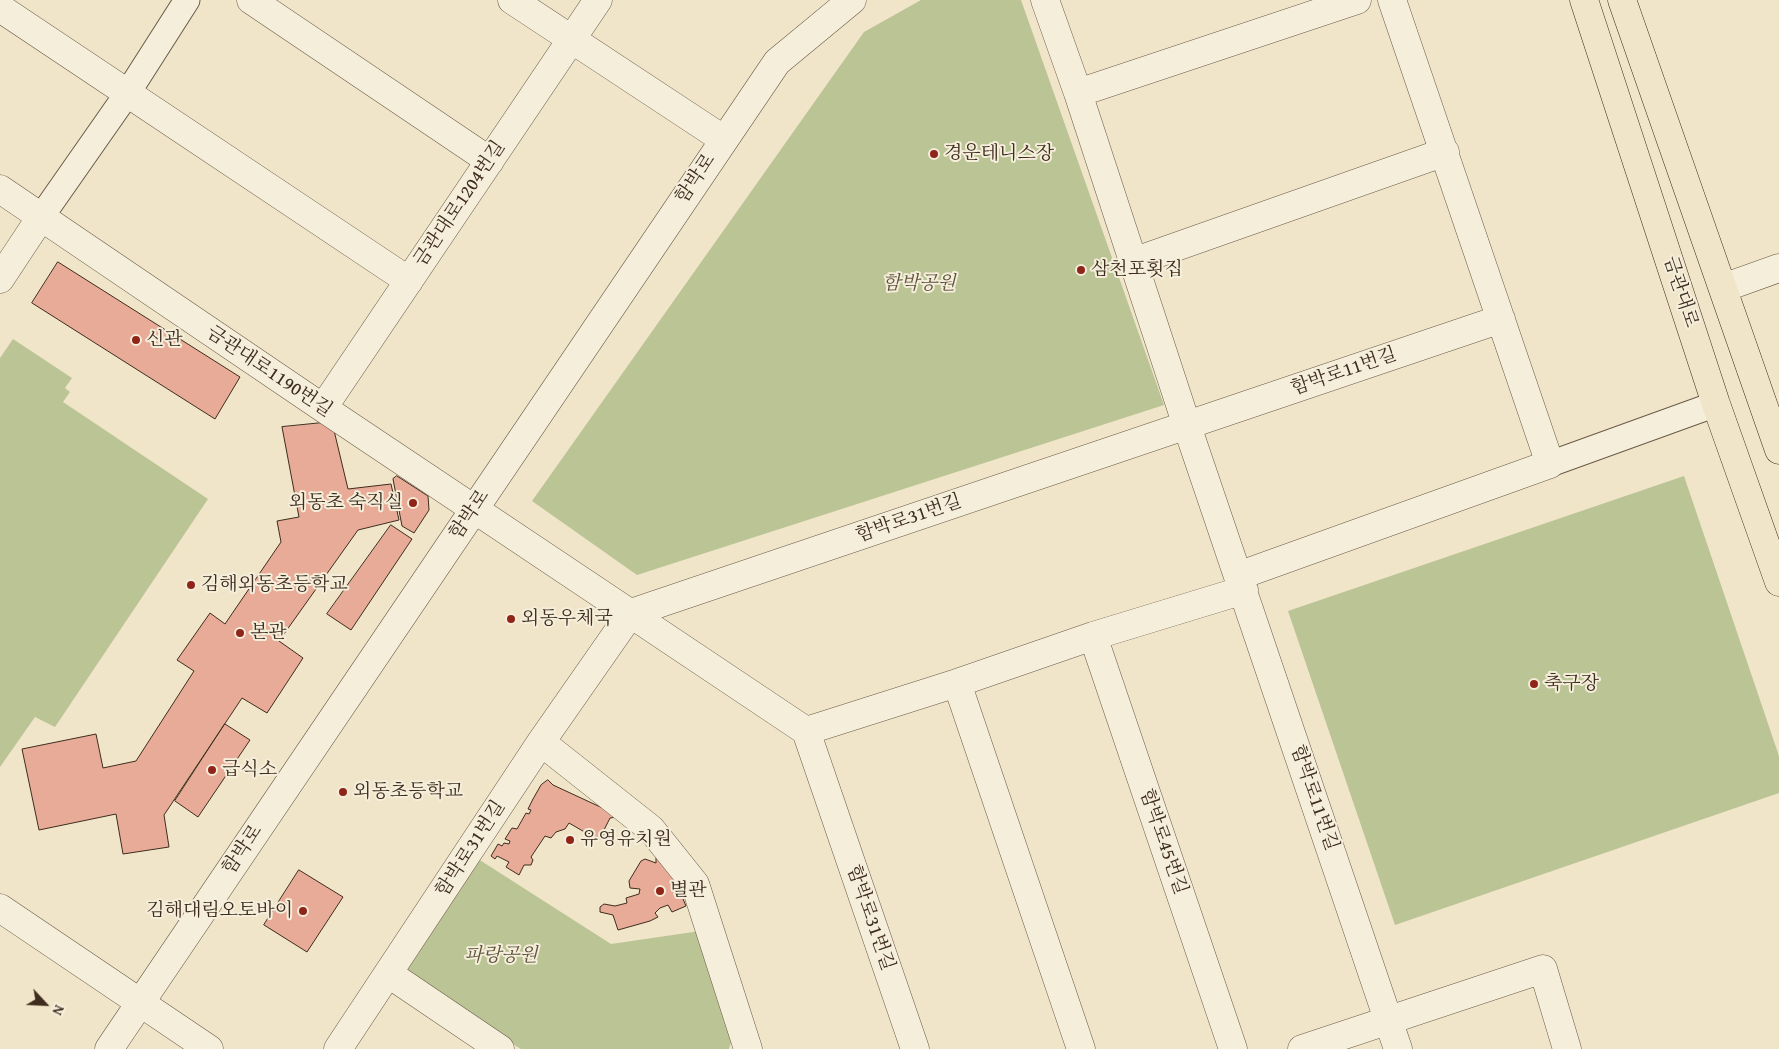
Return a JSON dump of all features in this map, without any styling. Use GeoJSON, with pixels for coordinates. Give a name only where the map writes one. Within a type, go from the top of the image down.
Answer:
{"type":"FeatureCollection","features":[{"type":"Feature","properties":{"kind":"main road","name":"금관대로"},"geometry":{"type":"LineString","coordinates":[[1584,0],[1716,404],[1779,582]]}},
{"type":"Feature","properties":{"kind":"main road"},"geometry":{"type":"LineString","coordinates":[[1622,0],[1779,450]]}},
{"type":"Feature","properties":{"kind":"street"},"geometry":{"type":"LineString","coordinates":[[0,279],[127,94],[188,0]]}},
{"type":"Feature","properties":{"kind":"street"},"geometry":{"type":"LineString","coordinates":[[252,0],[490,161]]}},
{"type":"Feature","properties":{"kind":"street"},"geometry":{"type":"LineString","coordinates":[[512,0],[723,139]]}},
{"type":"Feature","properties":{"kind":"street","name":"금관대로1204번길"},"geometry":{"type":"LineString","coordinates":[[323,408],[598,0]]}},
{"type":"Feature","properties":{"kind":"street","name":"함박로"},"geometry":{"type":"LineString","coordinates":[[109,1049],[723,139],[777,62],[852,0]]}},
{"type":"Feature","properties":{"kind":"street","name":"함박로11번길"},"geometry":{"type":"LineString","coordinates":[[1045,0],[1078,92],[1187,426],[1398,1049]]}},
{"type":"Feature","properties":{"kind":"street"},"geometry":{"type":"LineString","coordinates":[[1078,92],[1357,0]]}},
{"type":"Feature","properties":{"kind":"street"},"geometry":{"type":"LineString","coordinates":[[1392,0],[1550,464]]}},
{"type":"Feature","properties":{"kind":"street"},"geometry":{"type":"LineString","coordinates":[[0,8],[409,281]]}},
{"type":"Feature","properties":{"kind":"street"},"geometry":{"type":"LineString","coordinates":[[1133,262],[1445,152]]}},
{"type":"Feature","properties":{"kind":"street","name":"금관대로1190번길"},"geometry":{"type":"LineString","coordinates":[[0,189],[474,508]]}},
{"type":"Feature","properties":{"kind":"street"},"geometry":{"type":"LineString","coordinates":[[1723,288],[1779,268]]}},
{"type":"Feature","properties":{"kind":"street","name":"함박로11번길"},"geometry":{"type":"LineString","coordinates":[[1187,426],[1501,318]]}},
{"type":"Feature","properties":{"kind":"street"},"geometry":{"type":"LineString","coordinates":[[474,508],[806,731],[957,683],[1241,583],[1550,464],[1716,404]]}},
{"type":"Feature","properties":{"kind":"street","name":"함박로31번길"},"geometry":{"type":"LineString","coordinates":[[338,1049],[541,742],[631,613],[1187,426]]}},
{"type":"Feature","properties":{"kind":"street","name":"함박로45번길"},"geometry":{"type":"LineString","coordinates":[[1093,636],[1233,1049]]}},
{"type":"Feature","properties":{"kind":"street"},"geometry":{"type":"LineString","coordinates":[[957,683],[1081,1049]]}},
{"type":"Feature","properties":{"kind":"street","name":"함박로31번길"},"geometry":{"type":"LineString","coordinates":[[806,731],[915,1049]]}},
{"type":"Feature","properties":{"kind":"street"},"geometry":{"type":"LineString","coordinates":[[541,742],[652,829],[695,884],[748,1049]]}},
{"type":"Feature","properties":{"kind":"street"},"geometry":{"type":"LineString","coordinates":[[0,908],[209,1049]]}},
{"type":"Feature","properties":{"kind":"street"},"geometry":{"type":"LineString","coordinates":[[1302,1049],[1543,969],[1567,1049]]}},
{"type":"Feature","properties":{"kind":"street"},"geometry":{"type":"LineString","coordinates":[[388,974],[500,1049]]}},
{"type":"Feature","properties":{"kind":"green space","name":"함박공원"},"geometry":{"type":"Polygon","coordinates":[[[921,0],[1021,0],[1164,405],[637,575],[532,501],[864,32],[921,0]]]}},
{"type":"Feature","properties":{"kind":"green space"},"geometry":{"type":"Polygon","coordinates":[[[13,339],[72,378],[65,388],[70,392],[63,402],[208,499],[55,727],[35,717],[0,767],[0,358],[13,339]]]}},
{"type":"Feature","properties":{"kind":"green space","name":"축구장"},"geometry":{"type":"Polygon","coordinates":[[[1684,476],[1779,756],[1779,793],[1395,925],[1288,611],[1684,476]]]}},
{"type":"Feature","properties":{"kind":"green space","name":"파랑공원"},"geometry":{"type":"Polygon","coordinates":[[[475,857],[611,944],[700,931],[733,1036],[729,1049],[521,1049],[402,978],[475,857]]]}},
{"type":"Feature","properties":{"kind":"building","name":"신관"},"geometry":{"type":"Polygon","coordinates":[[[58,262],[240,377],[215,419],[32,303],[58,262]]]}},
{"type":"Feature","properties":{"kind":"building","name":"본관"},"geometry":{"type":"Polygon","coordinates":[[[332,422],[348,489],[391,484],[399,520],[358,530],[279,641],[303,658],[267,713],[242,698],[164,815],[169,847],[123,854],[116,814],[39,830],[22,749],[96,734],[103,768],[136,761],[194,671],[177,660],[210,613],[225,624],[281,542],[277,521],[299,517],[282,427],[332,422]]]}},
{"type":"Feature","properties":{"kind":"building","name":"외동초 숙직실"},"geometry":{"type":"Polygon","coordinates":[[[397,476],[428,496],[429,510],[414,533],[402,526],[393,479],[397,476]]]}},
{"type":"Feature","properties":{"kind":"building"},"geometry":{"type":"Polygon","coordinates":[[[391,525],[412,539],[351,630],[327,614],[391,525]]]}},
{"type":"Feature","properties":{"kind":"building","name":"급식소"},"geometry":{"type":"Polygon","coordinates":[[[225,724],[250,740],[198,817],[175,801],[225,724]]]}},
{"type":"Feature","properties":{"kind":"building"},"geometry":{"type":"Polygon","coordinates":[[[548,780],[553,785],[609,811],[617,817],[610,818],[601,839],[569,823],[565,829],[556,832],[551,838],[545,836],[531,857],[533,860],[531,865],[524,865],[519,875],[506,867],[509,862],[497,856],[495,859],[491,856],[498,844],[502,846],[504,843],[509,844],[510,841],[505,839],[512,828],[517,829],[526,813],[529,814],[531,810],[528,809],[533,799],[541,785],[548,780]]]}},
{"type":"Feature","properties":{"kind":"building","name":"별관"},"geometry":{"type":"Polygon","coordinates":[[[660,855],[675,880],[686,906],[672,912],[668,905],[660,908],[655,913],[658,917],[650,921],[618,930],[613,915],[600,912],[600,907],[604,904],[615,906],[627,903],[626,898],[639,894],[640,889],[630,888],[629,881],[641,861],[645,859],[656,863],[656,858],[660,855]]]}},
{"type":"Feature","properties":{"kind":"building","name":"김해대림오토바이"},"geometry":{"type":"Polygon","coordinates":[[[299,870],[343,897],[307,952],[264,925],[299,870]]]}},
{"type":"Feature","properties":{"kind":"place","name":"경운테니스장"},"geometry":{"type":"Point","coordinates":[934,154]}},
{"type":"Feature","properties":{"kind":"place","name":"삼천포횟집"},"geometry":{"type":"Point","coordinates":[1081,270]}},
{"type":"Feature","properties":{"kind":"place","name":"신관"},"geometry":{"type":"Point","coordinates":[136,340]}},
{"type":"Feature","properties":{"kind":"place","name":"외동초 숙직실"},"geometry":{"type":"Point","coordinates":[413,503]}},
{"type":"Feature","properties":{"kind":"place","name":"김해외동초등학교"},"geometry":{"type":"Point","coordinates":[191,585]}},
{"type":"Feature","properties":{"kind":"place","name":"외동우체국"},"geometry":{"type":"Point","coordinates":[511,619]}},
{"type":"Feature","properties":{"kind":"place","name":"본관"},"geometry":{"type":"Point","coordinates":[240,633]}},
{"type":"Feature","properties":{"kind":"place","name":"축구장"},"geometry":{"type":"Point","coordinates":[1534,684]}},
{"type":"Feature","properties":{"kind":"place","name":"급식소"},"geometry":{"type":"Point","coordinates":[212,770]}},
{"type":"Feature","properties":{"kind":"place","name":"외동초등학교"},"geometry":{"type":"Point","coordinates":[343,792]}},
{"type":"Feature","properties":{"kind":"place","name":"유영유치원"},"geometry":{"type":"Point","coordinates":[570,840]}},
{"type":"Feature","properties":{"kind":"place","name":"별관"},"geometry":{"type":"Point","coordinates":[660,891]}},
{"type":"Feature","properties":{"kind":"place","name":"김해대림오토바이"},"geometry":{"type":"Point","coordinates":[303,911]}}]}
